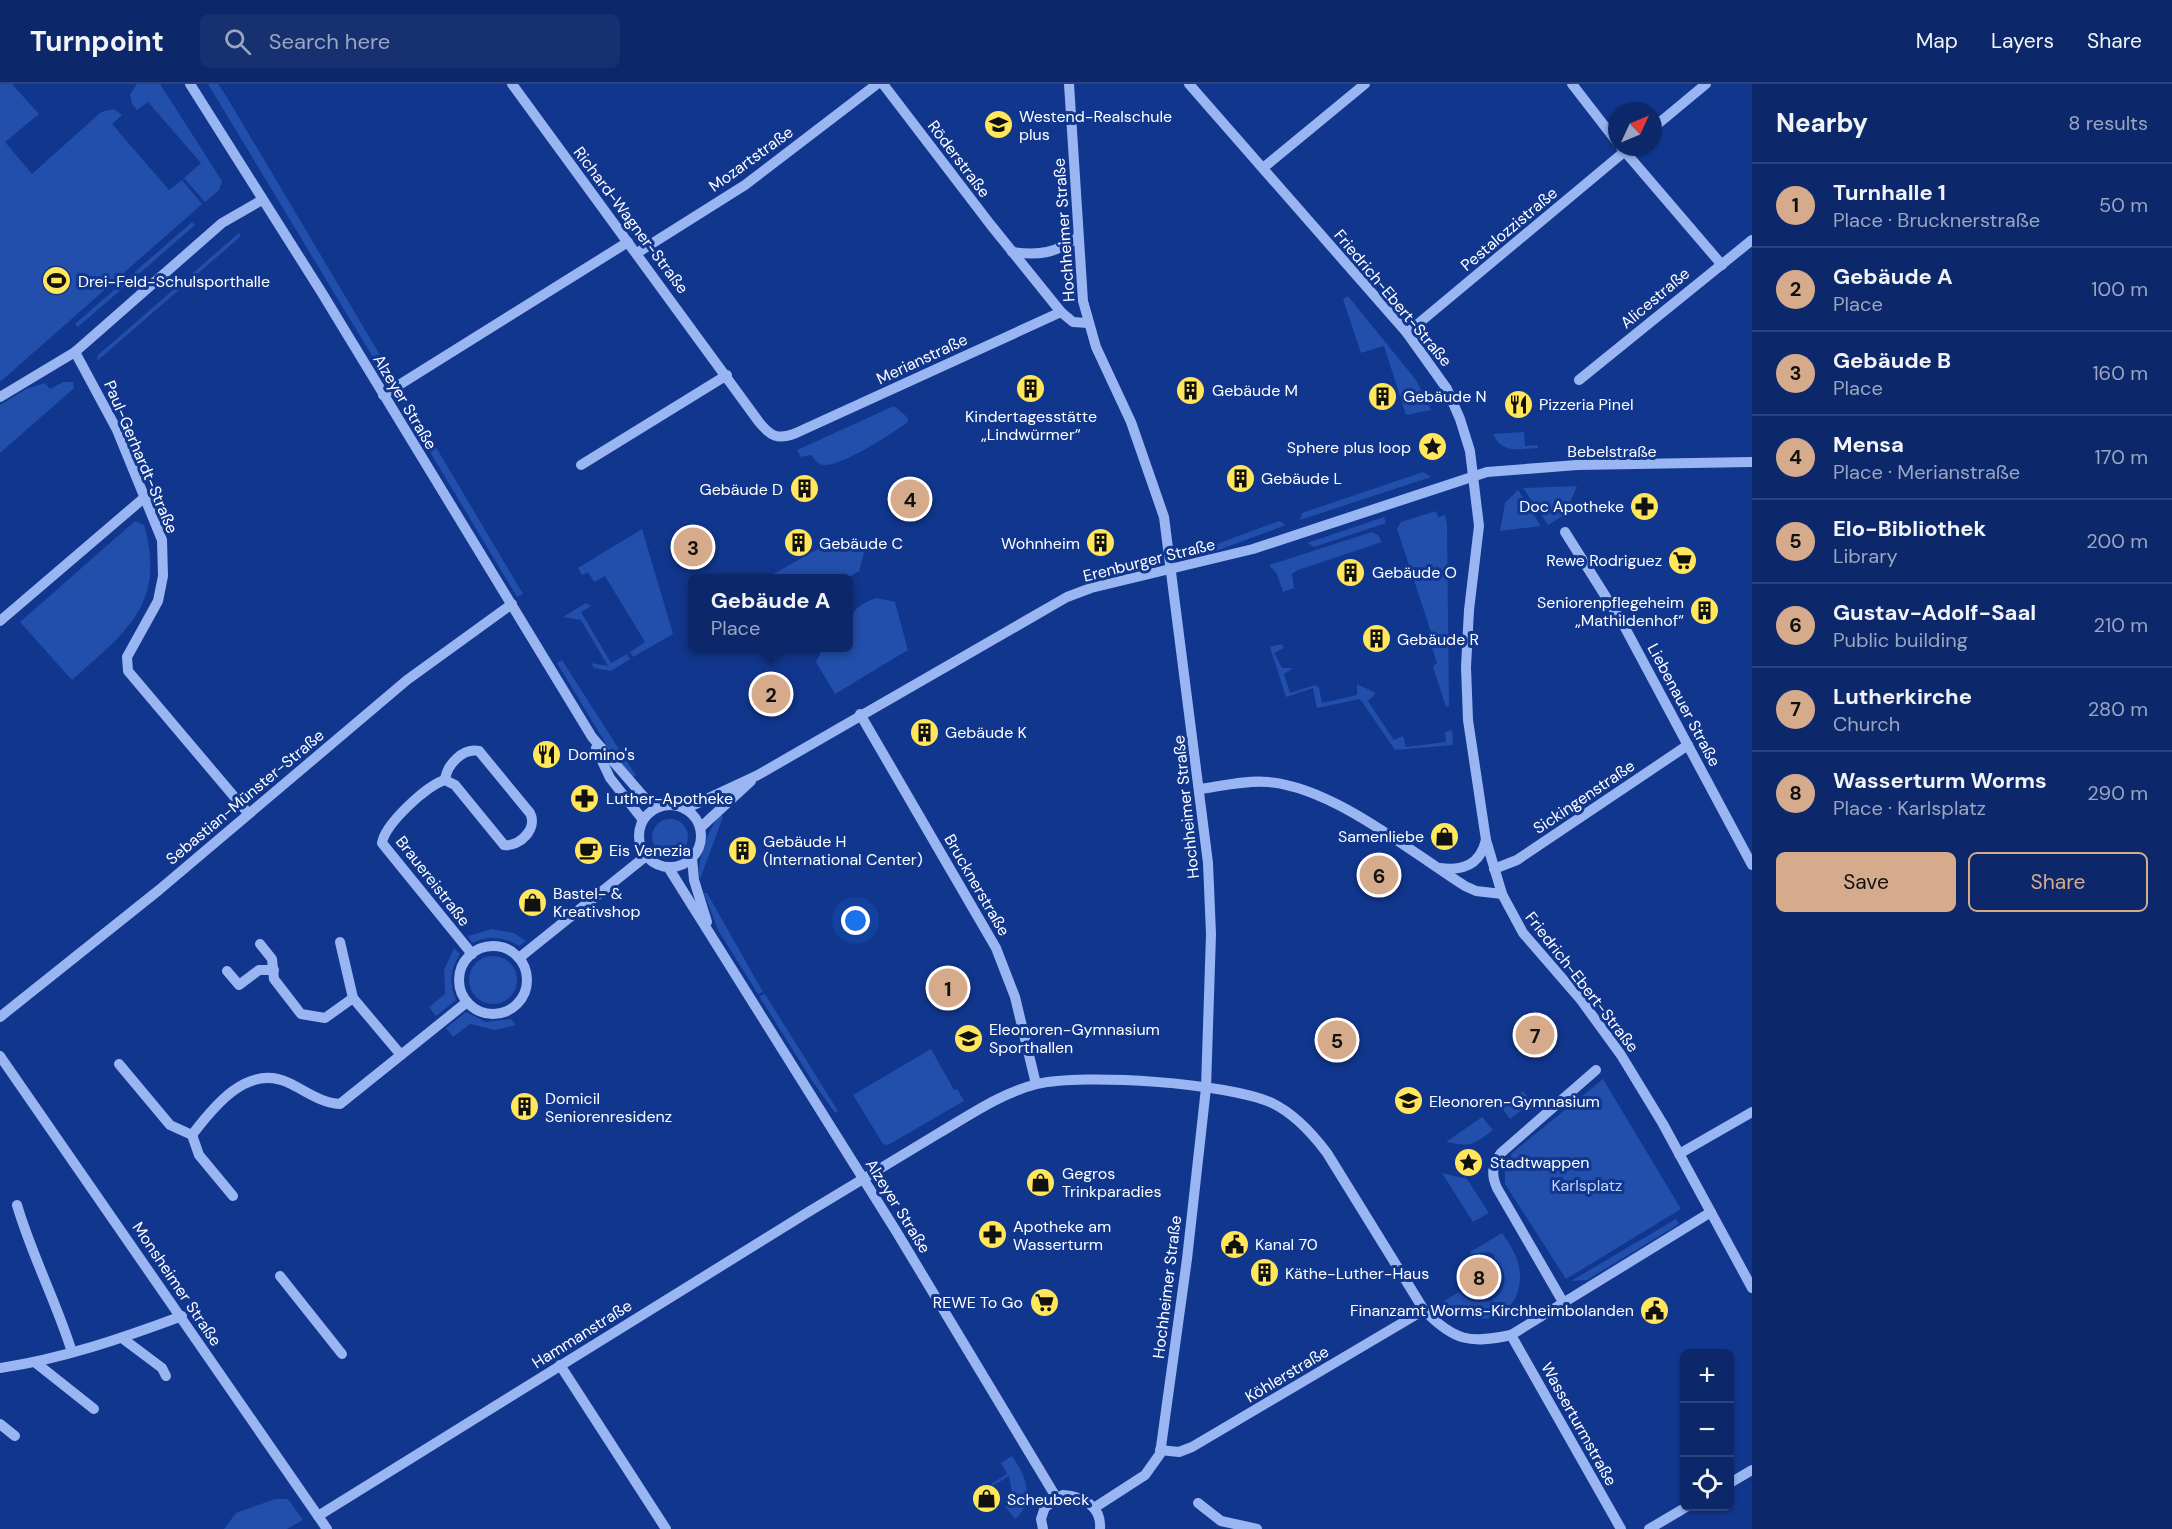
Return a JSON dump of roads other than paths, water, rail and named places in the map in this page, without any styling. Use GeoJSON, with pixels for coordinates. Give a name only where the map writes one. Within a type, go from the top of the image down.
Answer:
{"type":"FeatureCollection","features":[{"type":"Feature","properties":{"kind":"street","name":"Alzeyer Straße"},"geometry":{"type":"LineString","coordinates":[[190,84],[512,604],[592,737],[610,778],[643,820]]}},
{"type":"Feature","properties":{"kind":"street","name":"Mozartstraße"},"geometry":{"type":"LineString","coordinates":[[637,253],[745,185],[877,84]]}},
{"type":"Feature","properties":{"kind":"street","name":"Röderstraße"},"geometry":{"type":"LineString","coordinates":[[884,84],[1012,252],[1061,312],[1073,322],[1088,323]]}},
{"type":"Feature","properties":{"kind":"street","name":"Hochheimer Straße"},"geometry":{"type":"LineString","coordinates":[[1069,84],[1083,301],[1088,323],[1155,485],[1164,517],[1200,789],[1211,934],[1206,1088],[1187,1258],[1161,1450],[1157,1462],[1145,1475],[1094,1508]]}},
{"type":"Feature","properties":{"kind":"street","name":"Friedrich-Ebert-Straße"},"geometry":{"type":"LineString","coordinates":[[1189,84],[1407,333],[1439,374],[1454,404],[1466,435],[1474,475],[1478,536],[1469,610],[1466,667],[1468,720],[1486,840],[1502,894],[1523,933],[1581,1000],[1616,1047],[1712,1212],[1752,1288]]}},
{"type":"Feature","properties":{"kind":"street"},"geometry":{"type":"LineString","coordinates":[[1263,168],[1365,84]]}},
{"type":"Feature","properties":{"kind":"street"},"geometry":{"type":"LineString","coordinates":[[1572,84],[1608,130]]}},
{"type":"Feature","properties":{"kind":"street"},"geometry":{"type":"LineString","coordinates":[[1662,121],[1706,84]]}},
{"type":"Feature","properties":{"kind":"street","name":"Richard-Wagner-Straße"},"geometry":{"type":"LineString","coordinates":[[518,86],[628,242],[769,434],[780,439],[796,434]]}},
{"type":"Feature","properties":{"kind":"street","name":"Pestalozzistraße"},"geometry":{"type":"LineString","coordinates":[[1407,333],[1617,156]]}},
{"type":"Feature","properties":{"kind":"street"},"geometry":{"type":"LineString","coordinates":[[1631,156],[1722,265]]}},
{"type":"Feature","properties":{"kind":"street"},"geometry":{"type":"LineString","coordinates":[[0,397],[75,352],[222,223],[262,200]]}},
{"type":"Feature","properties":{"kind":"street"},"geometry":{"type":"LineString","coordinates":[[1012,252],[1048,253],[1066,246],[1078,237]]}},
{"type":"Feature","properties":{"kind":"street","name":"Alicestraße"},"geometry":{"type":"LineString","coordinates":[[1579,380],[1752,240]]}},
{"type":"Feature","properties":{"kind":"street"},"geometry":{"type":"LineString","coordinates":[[383,395],[628,242]]}},
{"type":"Feature","properties":{"kind":"street","name":"Merianstraße"},"geometry":{"type":"LineString","coordinates":[[796,434],[1061,312]]}},
{"type":"Feature","properties":{"kind":"street","name":"Paul-Gerhardt-Straße"},"geometry":{"type":"LineString","coordinates":[[75,352],[101,397],[146,496],[161,536],[163,576],[158,601],[127,657],[128,670],[248,813]]}},
{"type":"Feature","properties":{"kind":"street"},"geometry":{"type":"LineString","coordinates":[[580,465],[727,375]]}},
{"type":"Feature","properties":{"kind":"street","name":"Bebelstraße"},"geometry":{"type":"LineString","coordinates":[[1474,475],[1577,465],[1752,462]]}},
{"type":"Feature","properties":{"kind":"street","name":"Erenburger Straße"},"geometry":{"type":"LineString","coordinates":[[686,809],[758,775],[860,714],[1067,597],[1091,588],[1253,549],[1474,475]]}},
{"type":"Feature","properties":{"kind":"street"},"geometry":{"type":"LineString","coordinates":[[0,621],[146,496]]}},
{"type":"Feature","properties":{"kind":"street","name":"Liebenauer Straße"},"geometry":{"type":"LineString","coordinates":[[1565,532],[1623,624],[1752,865]]}},
{"type":"Feature","properties":{"kind":"street","name":"Sebastian-Münster-Straße"},"geometry":{"type":"LineString","coordinates":[[0,1017],[159,891],[407,680],[512,604]]}},
{"type":"Feature","properties":{"kind":"street","name":"Brucknerstraße"},"geometry":{"type":"LineString","coordinates":[[860,714],[996,948],[1019,1012],[1036,1084]]}},
{"type":"Feature","properties":{"kind":"street","name":"Alzeyer Straße"},"geometry":{"type":"LineString","coordinates":[[592,737],[644,797],[659,807]]}},
{"type":"Feature","properties":{"kind":"street","name":"Sickingenstraße"},"geometry":{"type":"LineString","coordinates":[[1494,869],[1517,860],[1688,745]]}},
{"type":"Feature","properties":{"kind":"street","name":"Brauereistraße"},"geometry":{"type":"LineString","coordinates":[[445,780],[455,785],[504,845],[515,843],[532,829],[533,822],[530,813],[479,751],[467,752],[455,760],[446,773],[445,780],[400,814],[386,830],[382,843],[472,954]]}},
{"type":"Feature","properties":{"kind":"street","name":"Erenburger Straße"},"geometry":{"type":"LineString","coordinates":[[700,828],[758,775]]}},
{"type":"Feature","properties":{"kind":"street"},"geometry":{"type":"LineString","coordinates":[[1200,789],[1268,782],[1297,788],[1358,817],[1476,891],[1502,894]]}},
{"type":"Feature","properties":{"kind":"street"},"geometry":{"type":"LineString","coordinates":[[692,858],[678,866],[668,867],[654,863],[646,856],[639,836],[643,820],[659,807],[670,805],[686,809],[697,820],[700,828]]}},
{"type":"Feature","properties":{"kind":"street","name":"Alzeyer Straße"},"geometry":{"type":"LineString","coordinates":[[700,828],[700,844],[692,858],[694,880],[711,933]]}},
{"type":"Feature","properties":{"kind":"street"},"geometry":{"type":"LineString","coordinates":[[1436,867],[1453,870],[1468,866],[1483,850],[1486,840]]}},
{"type":"Feature","properties":{"kind":"street"},"geometry":{"type":"LineString","coordinates":[[519,958],[626,869],[646,856]]}},
{"type":"Feature","properties":{"kind":"street","name":"Alzeyer Straße"},"geometry":{"type":"LineString","coordinates":[[668,867],[863,1178],[1056,1497]]}},
{"type":"Feature","properties":{"kind":"street"},"geometry":{"type":"LineString","coordinates":[[340,942],[353,998],[401,1055]]}},
{"type":"Feature","properties":{"kind":"street"},"geometry":{"type":"LineString","coordinates":[[260,944],[272,959],[274,979],[301,1014],[325,1018],[353,998]]}},
{"type":"Feature","properties":{"kind":"street"},"geometry":{"type":"LineString","coordinates":[[488,946],[499,947],[519,958],[527,976],[527,987],[516,1005],[497,1014],[486,1013],[467,1002],[462,993],[460,973],[472,954],[488,946]]}},
{"type":"Feature","properties":{"kind":"street"},"geometry":{"type":"LineString","coordinates":[[227,971],[239,985],[259,970],[274,970]]}},
{"type":"Feature","properties":{"kind":"street"},"geometry":{"type":"LineString","coordinates":[[192,1135],[212,1109],[256,1078],[276,1078],[326,1102],[340,1104],[467,1002]]}},
{"type":"Feature","properties":{"kind":"street","name":"Monsheimer Straße"},"geometry":{"type":"LineString","coordinates":[[0,1056],[182,1316],[327,1529]]}},
{"type":"Feature","properties":{"kind":"street"},"geometry":{"type":"LineString","coordinates":[[119,1064],[170,1125],[192,1135],[199,1155],[233,1196]]}},
{"type":"Feature","properties":{"kind":"street"},"geometry":{"type":"LineString","coordinates":[[1563,1302],[1497,1188],[1492,1178],[1493,1168],[1501,1154],[1596,1070]]}},
{"type":"Feature","properties":{"kind":"street","name":"Hammanstraße"},"geometry":{"type":"LineString","coordinates":[[318,1516],[863,1178],[1003,1096],[1036,1084],[1068,1079],[1206,1088],[1254,1096],[1273,1104],[1311,1132],[1356,1197],[1424,1310],[1444,1330],[1464,1339],[1484,1341],[1511,1335]]}},
{"type":"Feature","properties":{"kind":"street"},"geometry":{"type":"LineString","coordinates":[[1679,1154],[1752,1112]]}},
{"type":"Feature","properties":{"kind":"street"},"geometry":{"type":"LineString","coordinates":[[17,1205],[30,1250],[60,1313],[72,1352]]}},
{"type":"Feature","properties":{"kind":"street"},"geometry":{"type":"LineString","coordinates":[[1511,1335],[1712,1212]]}},
{"type":"Feature","properties":{"kind":"street"},"geometry":{"type":"LineString","coordinates":[[280,1276],[342,1354]]}},
{"type":"Feature","properties":{"kind":"street","name":"Köhlerstraße"},"geometry":{"type":"LineString","coordinates":[[1161,1450],[1179,1452],[1192,1447],[1424,1310]]}},
{"type":"Feature","properties":{"kind":"street"},"geometry":{"type":"LineString","coordinates":[[0,1368],[36,1363],[122,1338],[182,1316]]}},
{"type":"Feature","properties":{"kind":"street","name":"Wasserturmstraße"},"geometry":{"type":"LineString","coordinates":[[1511,1335],[1621,1529]]}},
{"type":"Feature","properties":{"kind":"street"},"geometry":{"type":"LineString","coordinates":[[122,1338],[162,1368],[166,1376]]}},
{"type":"Feature","properties":{"kind":"street"},"geometry":{"type":"LineString","coordinates":[[36,1363],[94,1409]]}},
{"type":"Feature","properties":{"kind":"street"},"geometry":{"type":"LineString","coordinates":[[560,1365],[666,1529]]}},
{"type":"Feature","properties":{"kind":"street"},"geometry":{"type":"LineString","coordinates":[[0,1424],[15,1436]]}},
{"type":"Feature","properties":{"kind":"street"},"geometry":{"type":"LineString","coordinates":[[1734,1481],[1752,1470]]}},
{"type":"Feature","properties":{"kind":"street"},"geometry":{"type":"LineString","coordinates":[[1043,1529],[1043,1510],[1056,1497],[1075,1497],[1094,1508],[1100,1518],[1100,1529]]}},
{"type":"Feature","properties":{"kind":"street"},"geometry":{"type":"LineString","coordinates":[[1198,1503],[1221,1521],[1257,1529]]}},
{"type":"Feature","properties":{"kind":"street"},"geometry":{"type":"LineString","coordinates":[[1649,1529],[1680,1511]]}},
{"type":"Feature","properties":{"kind":"place","name":"Westend-Realschule plus"},"geometry":{"type":"Point","coordinates":[998,125]}},
{"type":"Feature","properties":{"kind":"place","name":"Drei-Feld-Schulsporthalle"},"geometry":{"type":"Point","coordinates":[57,281]}},
{"type":"Feature","properties":{"kind":"place","name":"Kindertagesstätte „Lindwürmer“"},"geometry":{"type":"Point","coordinates":[1031,388]}},
{"type":"Feature","properties":{"kind":"place","name":"Gebäude M"},"geometry":{"type":"Point","coordinates":[1191,390]}},
{"type":"Feature","properties":{"kind":"place","name":"Gebäude N"},"geometry":{"type":"Point","coordinates":[1382,396]}},
{"type":"Feature","properties":{"kind":"place","name":"Pizzeria Pinel"},"geometry":{"type":"Point","coordinates":[1518,404]}},
{"type":"Feature","properties":{"kind":"place","name":"Sphere plus loop"},"geometry":{"type":"Point","coordinates":[1432,447]}},
{"type":"Feature","properties":{"kind":"place","name":"Gebäude L"},"geometry":{"type":"Point","coordinates":[1240,478]}},
{"type":"Feature","properties":{"kind":"place","name":"Gebäude D"},"geometry":{"type":"Point","coordinates":[804,489]}},
{"type":"Feature","properties":{"kind":"place","name":"Mensa"},"geometry":{"type":"Point","coordinates":[910,499]}},
{"type":"Feature","properties":{"kind":"place","name":"Doc Apotheke"},"geometry":{"type":"Point","coordinates":[1645,506]}},
{"type":"Feature","properties":{"kind":"place","name":"Gebäude C"},"geometry":{"type":"Point","coordinates":[798,543]}},
{"type":"Feature","properties":{"kind":"place","name":"Wohnheim"},"geometry":{"type":"Point","coordinates":[1101,543]}},
{"type":"Feature","properties":{"kind":"place","name":"Gebäude B"},"geometry":{"type":"Point","coordinates":[693,547]}},
{"type":"Feature","properties":{"kind":"place","name":"Rewe Rodriguez"},"geometry":{"type":"Point","coordinates":[1683,560]}},
{"type":"Feature","properties":{"kind":"place","name":"Gebäude O"},"geometry":{"type":"Point","coordinates":[1351,572]}},
{"type":"Feature","properties":{"kind":"place","name":"Seniorenpflegeheim „Mathildenhof“"},"geometry":{"type":"Point","coordinates":[1705,611]}},
{"type":"Feature","properties":{"kind":"place","name":"Gebäude R"},"geometry":{"type":"Point","coordinates":[1376,639]}},
{"type":"Feature","properties":{"kind":"place","name":"Gebäude A"},"geometry":{"type":"Point","coordinates":[771,694]}},
{"type":"Feature","properties":{"kind":"place","name":"Gebäude K"},"geometry":{"type":"Point","coordinates":[924,732]}},
{"type":"Feature","properties":{"kind":"place","name":"Domino's"},"geometry":{"type":"Point","coordinates":[547,754]}},
{"type":"Feature","properties":{"kind":"place","name":"Luther-Apotheke"},"geometry":{"type":"Point","coordinates":[585,798]}},
{"type":"Feature","properties":{"kind":"place","name":"Samenliebe"},"geometry":{"type":"Point","coordinates":[1445,836]}},
{"type":"Feature","properties":{"kind":"place","name":"Eis Venezia"},"geometry":{"type":"Point","coordinates":[588,850]}},
{"type":"Feature","properties":{"kind":"place","name":"Gebäude H (International Center)"},"geometry":{"type":"Point","coordinates":[742,850]}},
{"type":"Feature","properties":{"kind":"place","name":"Gustav-Adolf-Saal"},"geometry":{"type":"Point","coordinates":[1379,875]}},
{"type":"Feature","properties":{"kind":"place","name":"Bastel- & Kreativshop"},"geometry":{"type":"Point","coordinates":[532,902]}},
{"type":"Feature","properties":{"kind":"place","name":"Turnhalle 1"},"geometry":{"type":"Point","coordinates":[948,988]}},
{"type":"Feature","properties":{"kind":"place","name":"Lutherkirche"},"geometry":{"type":"Point","coordinates":[1535,1035]}},
{"type":"Feature","properties":{"kind":"place","name":"Eleonoren-Gymnasium Sporthallen"},"geometry":{"type":"Point","coordinates":[968,1038]}},
{"type":"Feature","properties":{"kind":"place","name":"Elo-Bibliothek"},"geometry":{"type":"Point","coordinates":[1337,1040]}},
{"type":"Feature","properties":{"kind":"place","name":"Eleonoren-Gymnasium"},"geometry":{"type":"Point","coordinates":[1408,1101]}},
{"type":"Feature","properties":{"kind":"place","name":"Domicil Seniorenresidenz"},"geometry":{"type":"Point","coordinates":[524,1107]}},
{"type":"Feature","properties":{"kind":"place","name":"Stadtwappen"},"geometry":{"type":"Point","coordinates":[1469,1162]}},
{"type":"Feature","properties":{"kind":"place","name":"Gegros Trinkparadies"},"geometry":{"type":"Point","coordinates":[1041,1182]}},
{"type":"Feature","properties":{"kind":"place","name":"Apotheke am Wasserturm"},"geometry":{"type":"Point","coordinates":[992,1235]}},
{"type":"Feature","properties":{"kind":"place","name":"Kanal 70"},"geometry":{"type":"Point","coordinates":[1234,1244]}},
{"type":"Feature","properties":{"kind":"place","name":"Käthe-Luther-Haus"},"geometry":{"type":"Point","coordinates":[1264,1273]}},
{"type":"Feature","properties":{"kind":"place","name":"Wasserturm Worms"},"geometry":{"type":"Point","coordinates":[1479,1277]}},
{"type":"Feature","properties":{"kind":"place","name":"REWE To Go"},"geometry":{"type":"Point","coordinates":[1044,1302]}},
{"type":"Feature","properties":{"kind":"place","name":"Finanzamt Worms-Kirchheimbolanden"},"geometry":{"type":"Point","coordinates":[1655,1310]}},
{"type":"Feature","properties":{"kind":"place","name":"Scheubeck"},"geometry":{"type":"Point","coordinates":[986,1499]}},
{"type":"Feature","properties":{"kind":"park label","name":"Karlsplatz"},"geometry":{"type":"Point","coordinates":[1587,1185]}}]}
